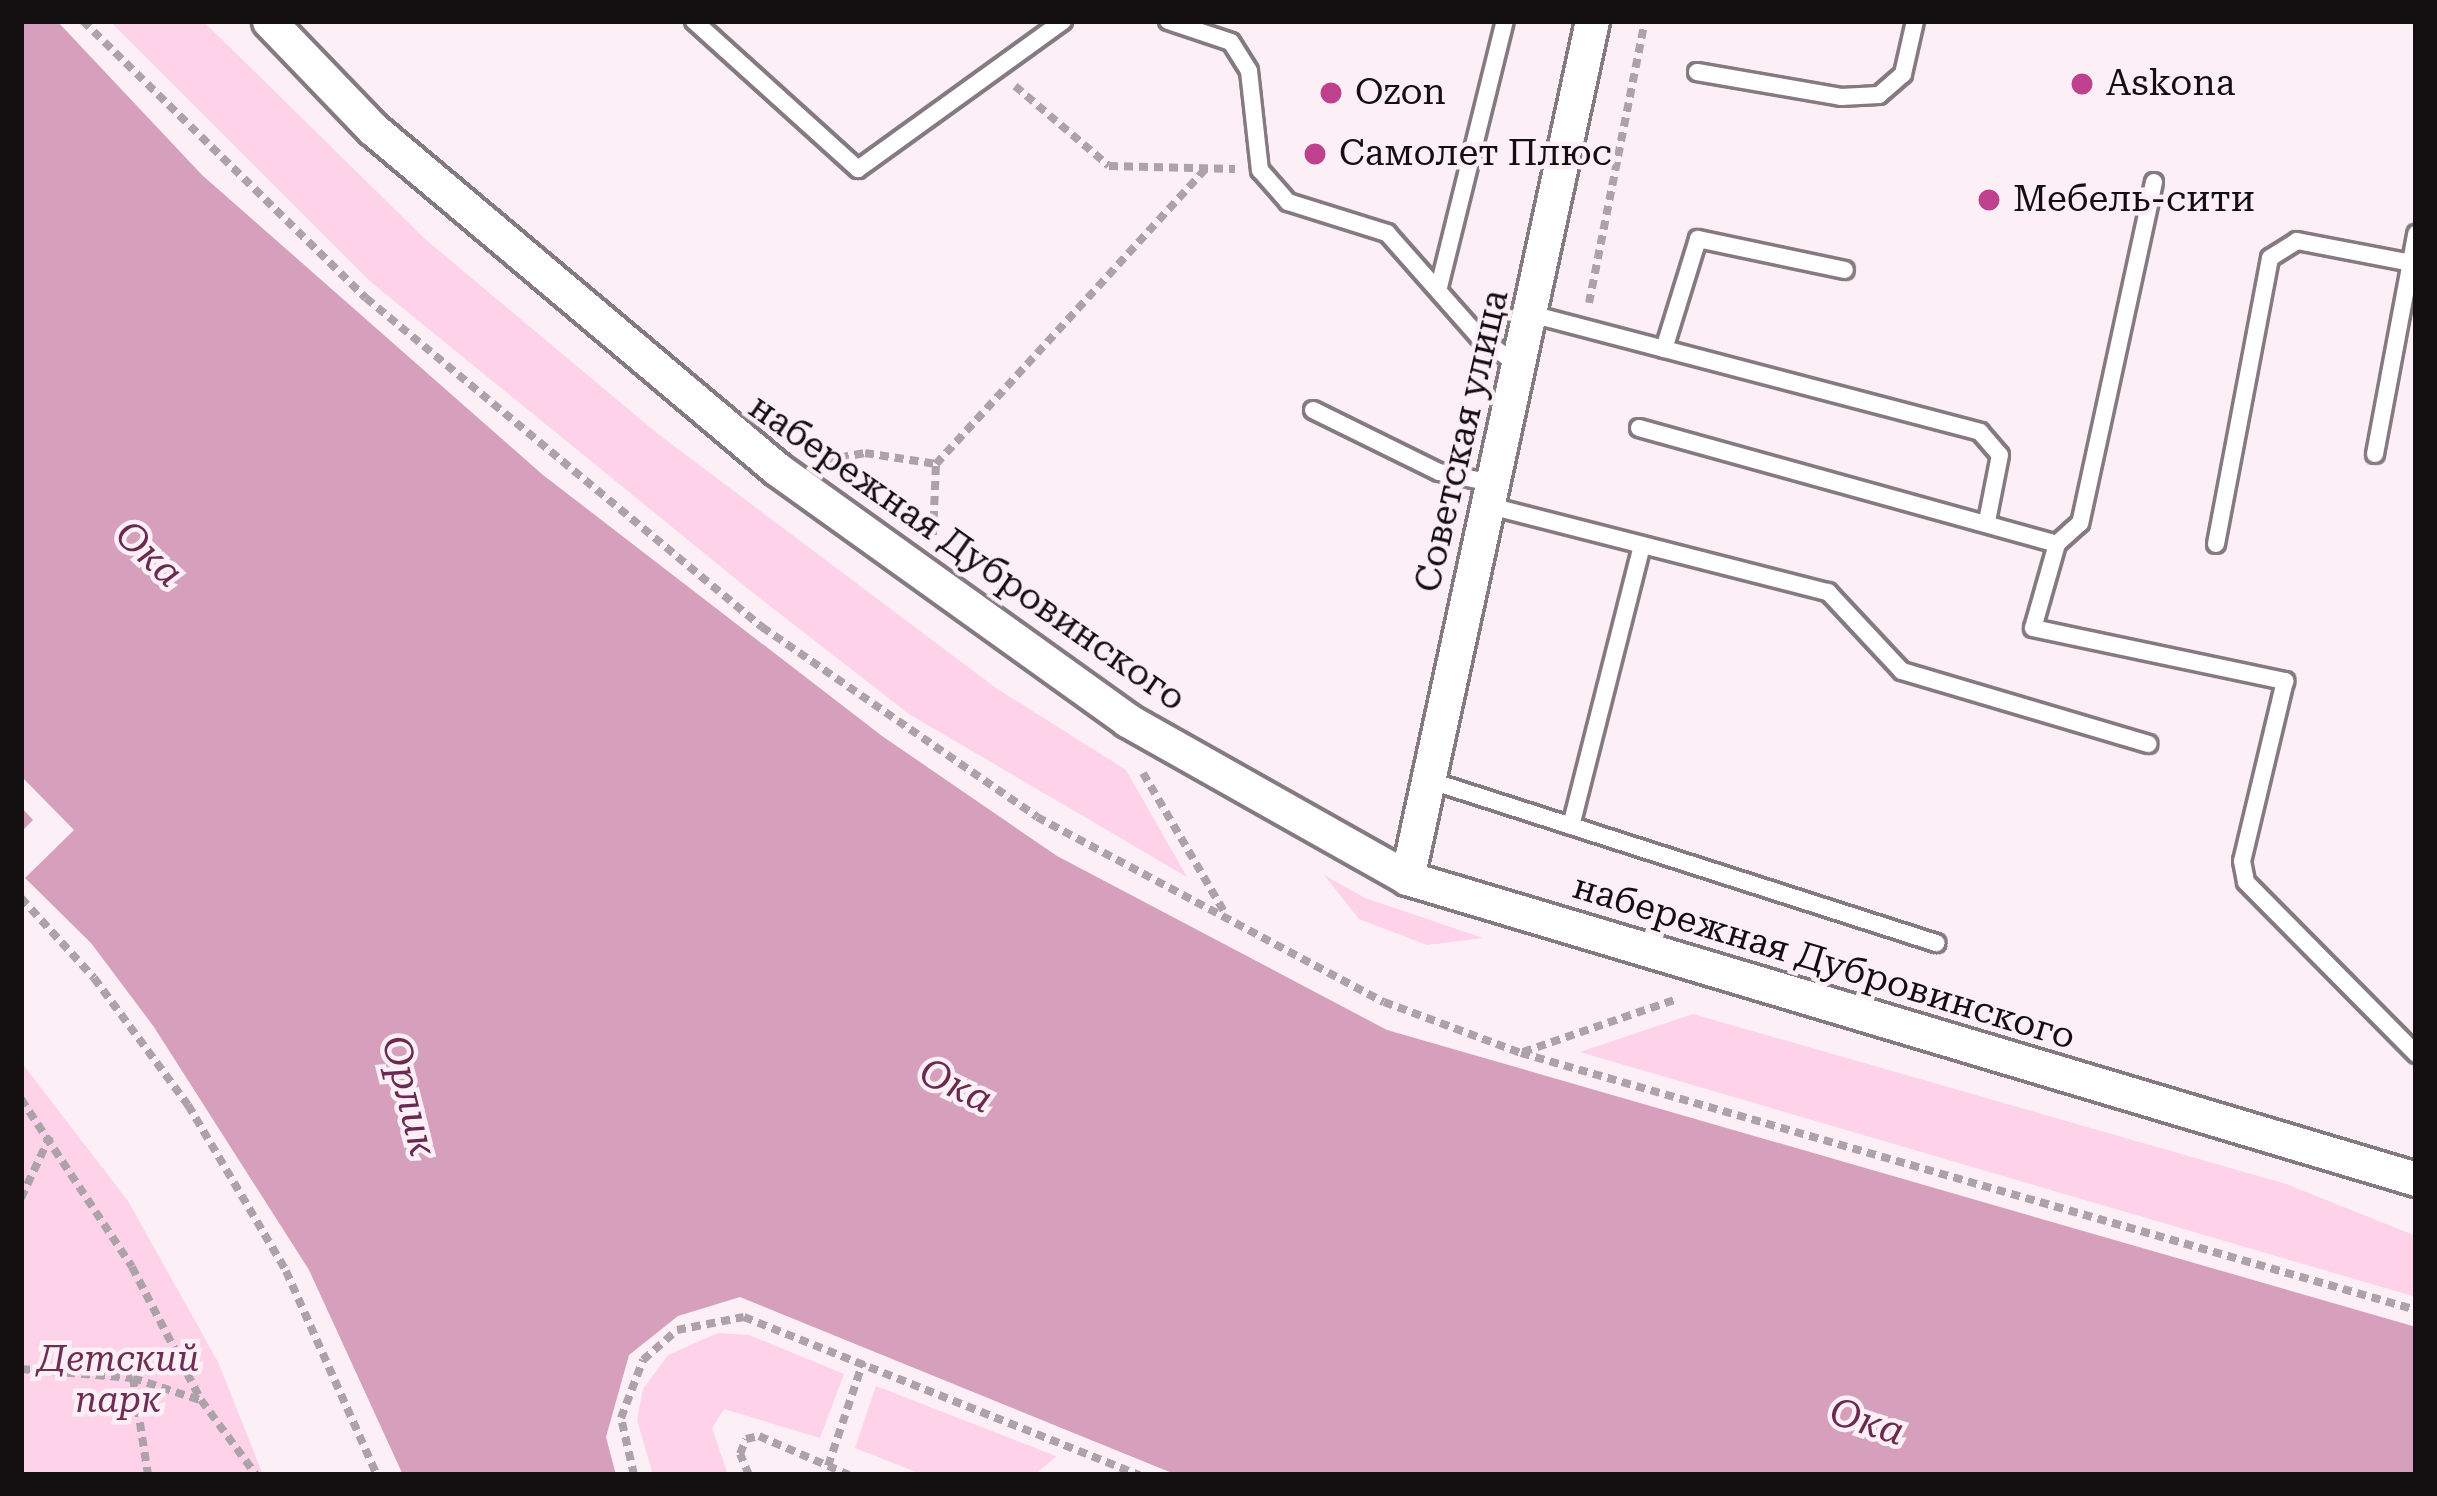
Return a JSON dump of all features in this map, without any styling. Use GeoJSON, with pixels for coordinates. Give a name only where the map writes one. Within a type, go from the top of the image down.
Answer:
{"type":"FeatureCollection","features":[{"type":"Feature","properties":{"kind":"street","name":"набережная Дубровинского"},"geometry":{"type":"LineString","coordinates":[[269,21],[374,129],[777,469],[1127,720],[1407,878],[2416,1179]]}},
{"type":"Feature","properties":{"kind":"street","name":"Советская улица"},"geometry":{"type":"LineString","coordinates":[[1407,878],[1592,21]]}},
{"type":"Feature","properties":{"kind":"lane"},"geometry":{"type":"LineString","coordinates":[[694,21],[858,170],[1063,21]]}},
{"type":"Feature","properties":{"kind":"lane"},"geometry":{"type":"LineString","coordinates":[[1168,21],[1231,42],[1250,71],[1260,170],[1288,202],[1387,233],[1439,287],[1478,338],[1518,365]]}},
{"type":"Feature","properties":{"kind":"lane"},"geometry":{"type":"LineString","coordinates":[[1439,287],[1505,21]]}},
{"type":"Feature","properties":{"kind":"lane"},"geometry":{"type":"LineString","coordinates":[[1696,72],[1841,97],[1879,95],[1904,74],[1916,21]]}},
{"type":"Feature","properties":{"kind":"lane"},"geometry":{"type":"LineString","coordinates":[[2155,182],[2080,523],[2057,544],[2033,628],[2285,681],[2242,861],[2246,882],[2416,1054]]}},
{"type":"Feature","properties":{"kind":"lane"},"geometry":{"type":"LineString","coordinates":[[2375,454],[2416,234]]}},
{"type":"Feature","properties":{"kind":"lane"},"geometry":{"type":"LineString","coordinates":[[1664,349],[1698,238],[1845,270]]}},
{"type":"Feature","properties":{"kind":"lane"},"geometry":{"type":"LineString","coordinates":[[2216,544],[2270,258],[2296,241],[2410,263]]}},
{"type":"Feature","properties":{"kind":"lane"},"geometry":{"type":"LineString","coordinates":[[1532,314],[1980,432],[2000,455],[1987,521]]}},
{"type":"Feature","properties":{"kind":"lane"},"geometry":{"type":"LineString","coordinates":[[1313,410],[1488,494],[1642,546],[1694,553],[1828,592],[1902,671],[2148,744]]}},
{"type":"Feature","properties":{"kind":"lane"},"geometry":{"type":"LineString","coordinates":[[1639,428],[2057,544]]}},
{"type":"Feature","properties":{"kind":"lane"},"geometry":{"type":"LineString","coordinates":[[1571,826],[1642,546]]}},
{"type":"Feature","properties":{"kind":"lane"},"geometry":{"type":"LineString","coordinates":[[1428,780],[1936,943]]}},
{"type":"Feature","properties":{"kind":"path"},"geometry":{"type":"LineString","coordinates":[[1585,328],[1645,21]]}},
{"type":"Feature","properties":{"kind":"path"},"geometry":{"type":"LineString","coordinates":[[995,70],[1109,166],[1260,170]]}},
{"type":"Feature","properties":{"kind":"path"},"geometry":{"type":"LineString","coordinates":[[932,580],[936,464],[1205,169]]}},
{"type":"Feature","properties":{"kind":"path"},"geometry":{"type":"LineString","coordinates":[[777,469],[865,453],[936,464]]}},
{"type":"Feature","properties":{"kind":"path"},"geometry":{"type":"LineString","coordinates":[[1156,771],[1136,761],[1227,917]]}},
{"type":"Feature","properties":{"kind":"path"},"geometry":{"type":"LineString","coordinates":[[21,898],[94,978],[188,1105],[286,1271],[377,1475]]}},
{"type":"Feature","properties":{"kind":"path"},"geometry":{"type":"LineString","coordinates":[[1656,991],[1700,1006]]}},
{"type":"Feature","properties":{"kind":"path"},"geometry":{"type":"LineString","coordinates":[[1521,1053],[1677,999]]}},
{"type":"Feature","properties":{"kind":"path"},"geometry":{"type":"LineString","coordinates":[[21,1099],[50,1136],[132,1268],[201,1400],[256,1475]]}},
{"type":"Feature","properties":{"kind":"path"},"geometry":{"type":"LineString","coordinates":[[21,1198],[50,1136]]}},
{"type":"Feature","properties":{"kind":"path"},"geometry":{"type":"LineString","coordinates":[[634,1475],[621,1418],[643,1360],[677,1330],[744,1317],[1140,1475]]}},
{"type":"Feature","properties":{"kind":"path"},"geometry":{"type":"LineString","coordinates":[[828,1466],[863,1362]]}},
{"type":"Feature","properties":{"kind":"path"},"geometry":{"type":"LineString","coordinates":[[21,1369],[133,1378],[201,1400]]}},
{"type":"Feature","properties":{"kind":"path"},"geometry":{"type":"LineString","coordinates":[[133,1378],[148,1475]]}},
{"type":"Feature","properties":{"kind":"path"},"geometry":{"type":"LineString","coordinates":[[749,1475],[740,1454],[746,1439],[759,1436],[849,1475]]}},
{"type":"Feature","properties":{"kind":"green space"},"geometry":{"type":"Polygon","coordinates":[[[110,21],[203,21],[425,239],[658,434],[996,688],[1126,770],[1187,877],[909,714],[747,588],[372,283],[110,21]]]}},
{"type":"Feature","properties":{"kind":"green space"},"geometry":{"type":"Polygon","coordinates":[[[1324,875],[1365,898],[1483,938],[1427,945],[1359,919],[1324,875]]]}},
{"type":"Feature","properties":{"kind":"green space"},"geometry":{"type":"Polygon","coordinates":[[[1693,1014],[2286,1184],[2416,1236],[2416,1297],[1580,1052],[1693,1014]]]}},
{"type":"Feature","properties":{"kind":"green space","name":"Детский парк"},"geometry":{"type":"Polygon","coordinates":[[[21,1062],[128,1201],[218,1362],[263,1475],[21,1475],[21,1062]]]}},
{"type":"Feature","properties":{"kind":"green space"},"geometry":{"type":"Polygon","coordinates":[[[718,1333],[749,1335],[844,1374],[820,1438],[724,1409],[712,1428],[728,1475],[653,1475],[637,1420],[643,1389],[668,1355],[718,1333]]]}},
{"type":"Feature","properties":{"kind":"green space"},"geometry":{"type":"Polygon","coordinates":[[[876,1386],[1057,1456],[1034,1475],[924,1475],[855,1448],[876,1386]]]}},
{"type":"Feature","properties":{"kind":"water"},"geometry":{"type":"Polygon","coordinates":[[[21,21],[57,21],[202,175],[543,475],[882,736],[1057,856],[1387,1030],[2416,1327],[2416,1475],[1177,1475],[740,1297],[678,1316],[629,1355],[606,1437],[616,1475],[403,1475],[309,1270],[154,1027],[91,943],[21,874],[21,21]]]}},
{"type":"Feature","properties":{"kind":"pier"},"geometry":{"type":"Polygon","coordinates":[[[21,776],[74,830],[21,882],[21,832],[33,820],[21,807],[21,776]]]}},
{"type":"Feature","properties":{"kind":"place","name":"Askona"},"geometry":{"type":"Point","coordinates":[2082,84]}},
{"type":"Feature","properties":{"kind":"place","name":"Ozon"},"geometry":{"type":"Point","coordinates":[1331,93]}},
{"type":"Feature","properties":{"kind":"place","name":"Самолет Плюс"},"geometry":{"type":"Point","coordinates":[1315,154]}},
{"type":"Feature","properties":{"kind":"place","name":"Мебель-сити"},"geometry":{"type":"Point","coordinates":[1989,200]}},
{"type":"Feature","properties":{"kind":"water label","name":"Ока"},"geometry":{"type":"Point","coordinates":[149,554]}},
{"type":"Feature","properties":{"kind":"water label","name":"Ока"},"geometry":{"type":"Point","coordinates":[956,1086]}},
{"type":"Feature","properties":{"kind":"water label","name":"Орлик"},"geometry":{"type":"Point","coordinates":[409,1096]}},
{"type":"Feature","properties":{"kind":"water label","name":"Ока"},"geometry":{"type":"Point","coordinates":[1867,1422]}}]}
